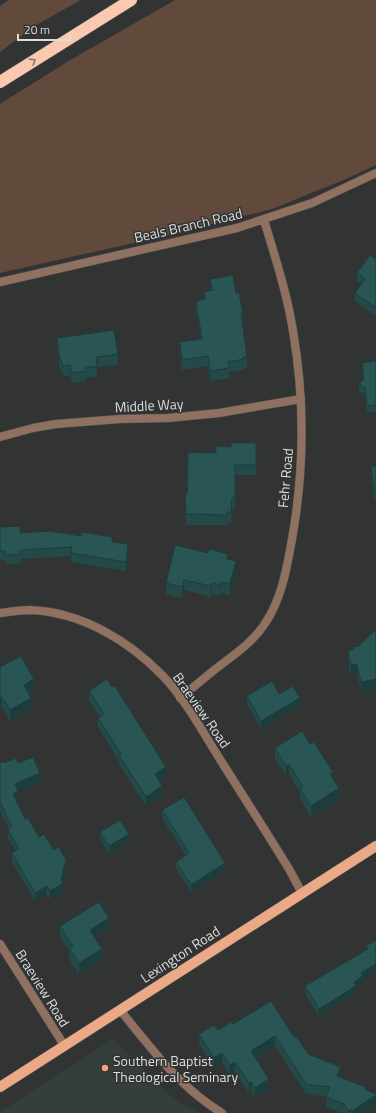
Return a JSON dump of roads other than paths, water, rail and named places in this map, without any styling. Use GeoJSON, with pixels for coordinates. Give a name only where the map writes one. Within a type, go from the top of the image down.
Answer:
{"type":"FeatureCollection","features":[{"type":"Feature","properties":{"kind":"highway"},"geometry":{"type":"LineString","coordinates":[[0,82],[131,0]]}},
{"type":"Feature","properties":{"kind":"main road","name":"Lexington Road"},"geometry":{"type":"LineString","coordinates":[[0,1087],[376,846]]}},
{"type":"Feature","properties":{"kind":"street","name":"Beals Branch Road"},"geometry":{"type":"LineString","coordinates":[[0,282],[237,228],[312,203],[376,173]]}},
{"type":"Feature","properties":{"kind":"street","name":"Fehr Road"},"geometry":{"type":"LineString","coordinates":[[180,698],[235,654],[256,635],[266,622],[274,608],[284,581],[294,529],[301,470],[301,399],[293,331],[281,275],[264,220]]}},
{"type":"Feature","properties":{"kind":"street","name":"Middle Way"},"geometry":{"type":"LineString","coordinates":[[0,438],[33,428],[56,424],[120,419],[168,418],[219,413],[301,399]]}},
{"type":"Feature","properties":{"kind":"street","name":"Braeview Road"},"geometry":{"type":"LineString","coordinates":[[0,613],[28,610],[46,611],[71,617],[87,623],[114,636],[129,646],[163,676],[180,698],[289,869],[302,893]]}},
{"type":"Feature","properties":{"kind":"street","name":"Braeview Road"},"geometry":{"type":"LineString","coordinates":[[0,944],[64,1045]]}},
{"type":"Feature","properties":{"kind":"street"},"geometry":{"type":"LineString","coordinates":[[120,1010],[169,1070],[206,1104],[222,1113]]}},
{"type":"Feature","properties":{"kind":"place","name":"Southern Baptist Theological Seminary"},"geometry":{"type":"Point","coordinates":[105,1068]}}]}
